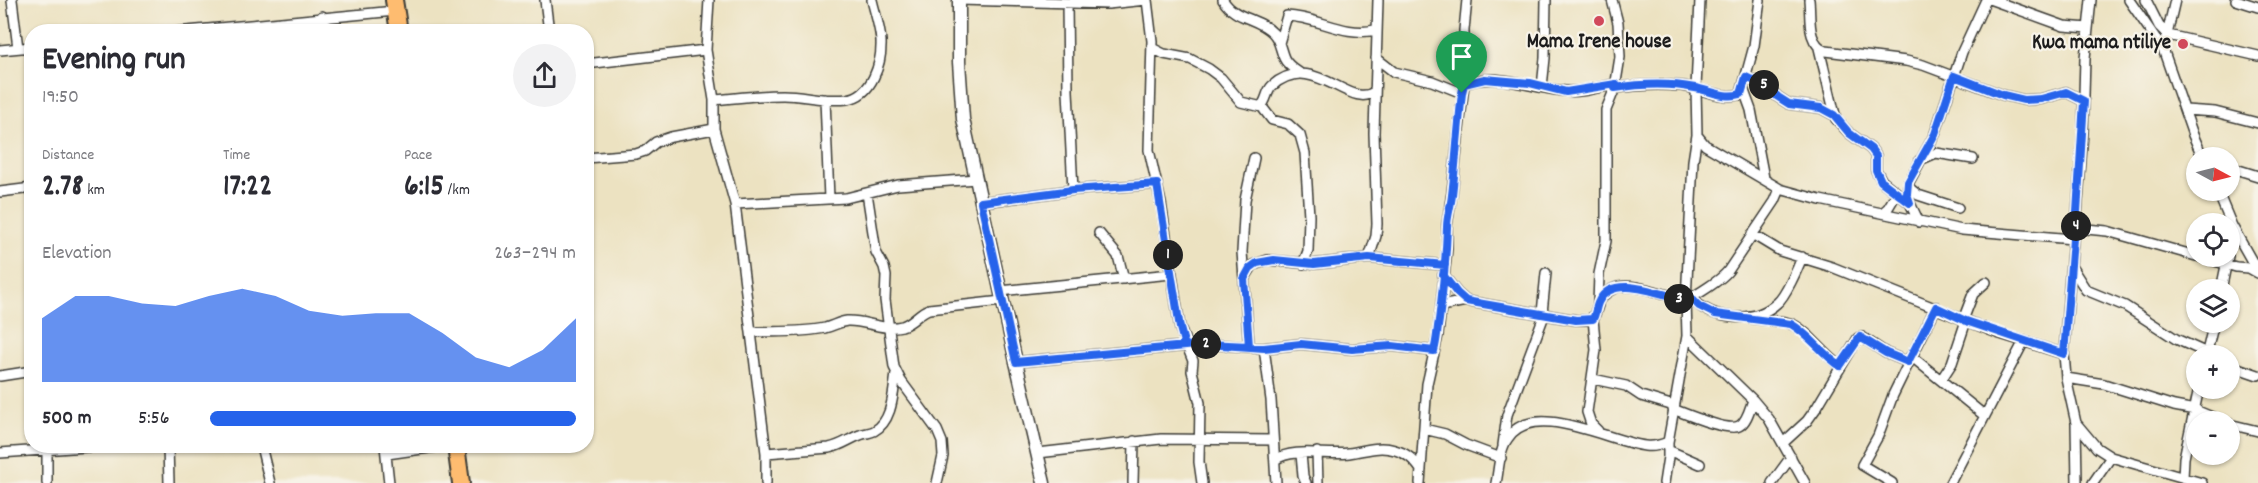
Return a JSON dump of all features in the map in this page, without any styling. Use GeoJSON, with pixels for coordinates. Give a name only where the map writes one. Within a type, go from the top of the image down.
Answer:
{"type":"FeatureCollection","features":[{"type":"Feature","properties":{"kind":"highway"},"geometry":{"type":"LineString","coordinates":[[395,5],[398,24]]}},
{"type":"Feature","properties":{"kind":"highway"},"geometry":{"type":"LineString","coordinates":[[457,453],[461,483]]}},
{"type":"Feature","properties":{"kind":"street"},"geometry":{"type":"LineString","coordinates":[[12,0],[18,48]]}},
{"type":"Feature","properties":{"kind":"street"},"geometry":{"type":"LineString","coordinates":[[545,0],[548,24]]}},
{"type":"Feature","properties":{"kind":"street"},"geometry":{"type":"LineString","coordinates":[[709,0],[706,50],[714,100],[714,129],[735,204],[766,453],[766,483]]}},
{"type":"Feature","properties":{"kind":"street"},"geometry":{"type":"LineString","coordinates":[[714,100],[785,95],[825,99],[855,98],[865,92],[871,83],[880,57],[881,40],[872,0]]}},
{"type":"Feature","properties":{"kind":"street"},"geometry":{"type":"LineString","coordinates":[[1044,483],[963,119],[959,62],[959,0],[1107,4],[1146,0],[1152,48],[1149,150],[1157,184],[1180,328],[1185,346],[1193,361],[1192,371],[1200,403],[1199,438],[1202,483]]}},
{"type":"Feature","properties":{"kind":"street"},"geometry":{"type":"LineString","coordinates":[[1223,0],[1232,12],[1266,27],[1273,33],[1287,62],[1301,74]]}},
{"type":"Feature","properties":{"kind":"street"},"geometry":{"type":"LineString","coordinates":[[1369,258],[1377,224],[1374,152],[1375,30],[1378,0]]}},
{"type":"Feature","properties":{"kind":"street"},"geometry":{"type":"LineString","coordinates":[[1420,483],[1427,384],[1438,335],[1447,225],[1463,88],[1467,0]]}},
{"type":"Feature","properties":{"kind":"street"},"geometry":{"type":"LineString","coordinates":[[1542,87],[1546,0]]}},
{"type":"Feature","properties":{"kind":"street"},"geometry":{"type":"LineString","coordinates":[[1598,432],[1587,415],[1596,350],[1593,319],[1598,301],[1599,274],[1606,241],[1606,110],[1616,86],[1620,45],[1618,23],[1612,0]]}},
{"type":"Feature","properties":{"kind":"street"},"geometry":{"type":"LineString","coordinates":[[1664,483],[1673,407],[1687,336],[1700,0]]}},
{"type":"Feature","properties":{"kind":"street"},"geometry":{"type":"LineString","coordinates":[[1376,58],[1394,72],[1463,88],[1485,79],[1530,83],[1554,90],[1575,92],[1616,86],[1649,85],[1696,88],[1725,97],[1741,94],[1754,46],[1760,0]]}},
{"type":"Feature","properties":{"kind":"street"},"geometry":{"type":"LineString","coordinates":[[1809,0],[1811,32],[1819,48],[1834,115]]}},
{"type":"Feature","properties":{"kind":"street"},"geometry":{"type":"LineString","coordinates":[[1919,222],[1907,194],[1908,187],[1919,160],[1935,134],[1962,52],[1986,0]]}},
{"type":"Feature","properties":{"kind":"street"},"geometry":{"type":"LineString","coordinates":[[1992,0],[2064,26],[2088,28]]}},
{"type":"Feature","properties":{"kind":"street"},"geometry":{"type":"LineString","coordinates":[[2077,483],[2076,423],[2066,378],[2064,354],[2073,239],[2076,228],[2085,58],[2091,0]]}},
{"type":"Feature","properties":{"kind":"street"},"geometry":{"type":"LineString","coordinates":[[2129,0],[2163,49],[2199,147]]}},
{"type":"Feature","properties":{"kind":"street"},"geometry":{"type":"LineString","coordinates":[[2146,0],[2159,26],[2168,35],[2258,56]]}},
{"type":"Feature","properties":{"kind":"street"},"geometry":{"type":"LineString","coordinates":[[2163,49],[2175,0]]}},
{"type":"Feature","properties":{"kind":"street"},"geometry":{"type":"LineString","coordinates":[[2236,0],[2258,7]]}},
{"type":"Feature","properties":{"kind":"street"},"geometry":{"type":"LineString","coordinates":[[1067,3],[1068,91],[1073,190]]}},
{"type":"Feature","properties":{"kind":"street"},"geometry":{"type":"LineString","coordinates":[[267,24],[395,5]]}},
{"type":"Feature","properties":{"kind":"street"},"geometry":{"type":"LineString","coordinates":[[322,16],[326,24]]}},
{"type":"Feature","properties":{"kind":"street"},"geometry":{"type":"LineString","coordinates":[[1279,43],[1287,16],[1358,33],[1375,30]]}},
{"type":"Feature","properties":{"kind":"street"},"geometry":{"type":"LineString","coordinates":[[0,50],[24,48]]}},
{"type":"Feature","properties":{"kind":"street"},"geometry":{"type":"LineString","coordinates":[[1152,48],[1164,54],[1190,59],[1221,78],[1241,102],[1261,106],[1272,120],[1293,127],[1300,135],[1304,145],[1309,236],[1308,251],[1303,264]]}},
{"type":"Feature","properties":{"kind":"street"},"geometry":{"type":"LineString","coordinates":[[1819,48],[1839,53],[1906,61],[2003,95],[2024,100],[2041,99],[2066,92],[2084,101]]}},
{"type":"Feature","properties":{"kind":"street"},"geometry":{"type":"LineString","coordinates":[[594,62],[706,50]]}},
{"type":"Feature","properties":{"kind":"street"},"geometry":{"type":"LineString","coordinates":[[1261,106],[1271,87],[1301,74],[1316,75],[1353,94],[1370,94],[1376,91]]}},
{"type":"Feature","properties":{"kind":"street"},"geometry":{"type":"LineString","coordinates":[[1746,77],[1767,87],[1789,104],[1821,108],[1834,115],[1849,133],[1871,149],[1877,158],[1876,170],[1881,181],[1910,203]]}},
{"type":"Feature","properties":{"kind":"street"},"geometry":{"type":"LineString","coordinates":[[1743,88],[1751,110],[1764,178]]}},
{"type":"Feature","properties":{"kind":"street"},"geometry":{"type":"LineString","coordinates":[[825,99],[829,199]]}},
{"type":"Feature","properties":{"kind":"street"},"geometry":{"type":"LineString","coordinates":[[2185,110],[2215,112],[2258,123]]}},
{"type":"Feature","properties":{"kind":"street"},"geometry":{"type":"LineString","coordinates":[[594,158],[636,154],[671,137],[714,129]]}},
{"type":"Feature","properties":{"kind":"street"},"geometry":{"type":"LineString","coordinates":[[1696,135],[1705,145],[1780,189],[1919,222],[1996,234],[2073,239]]}},
{"type":"Feature","properties":{"kind":"street"},"geometry":{"type":"LineString","coordinates":[[1919,160],[1936,153],[1973,159]]}},
{"type":"Feature","properties":{"kind":"street"},"geometry":{"type":"LineString","coordinates":[[1249,346],[1242,261],[1244,211],[1254,158]]}},
{"type":"Feature","properties":{"kind":"street"},"geometry":{"type":"LineString","coordinates":[[2240,170],[2258,176]]}},
{"type":"Feature","properties":{"kind":"street"},"geometry":{"type":"LineString","coordinates":[[735,204],[846,198],[898,185],[976,178]]}},
{"type":"Feature","properties":{"kind":"street"},"geometry":{"type":"LineString","coordinates":[[981,202],[1073,190],[1157,184]]}},
{"type":"Feature","properties":{"kind":"street"},"geometry":{"type":"LineString","coordinates":[[1908,187],[1918,195],[1958,208]]}},
{"type":"Feature","properties":{"kind":"street"},"geometry":{"type":"LineString","coordinates":[[0,192],[24,189]]}},
{"type":"Feature","properties":{"kind":"street"},"geometry":{"type":"LineString","coordinates":[[1688,299],[1723,278],[1775,201],[1780,189]]}},
{"type":"Feature","properties":{"kind":"street"},"geometry":{"type":"LineString","coordinates":[[766,453],[838,446],[874,431],[882,425],[890,408],[896,374],[885,300],[886,276],[876,252],[867,193]]}},
{"type":"Feature","properties":{"kind":"street"},"geometry":{"type":"LineString","coordinates":[[1882,213],[1897,193]]}},
{"type":"Feature","properties":{"kind":"street"},"geometry":{"type":"LineString","coordinates":[[2076,228],[2107,231],[2186,253]]}},
{"type":"Feature","properties":{"kind":"street"},"geometry":{"type":"LineString","coordinates":[[1099,233],[1118,256],[1124,279]]}},
{"type":"Feature","properties":{"kind":"street"},"geometry":{"type":"LineString","coordinates":[[1752,234],[1773,248],[1832,267],[1936,307],[1965,321],[2064,354]]}},
{"type":"Feature","properties":{"kind":"street"},"geometry":{"type":"LineString","coordinates":[[2240,240],[2258,273]]}},
{"type":"Feature","properties":{"kind":"street"},"geometry":{"type":"LineString","coordinates":[[1244,279],[1250,268],[1262,262],[1274,260],[1303,264],[1369,258],[1445,265]]}},
{"type":"Feature","properties":{"kind":"street"},"geometry":{"type":"LineString","coordinates":[[1750,318],[1780,301],[1802,258]]}},
{"type":"Feature","properties":{"kind":"street"},"geometry":{"type":"LineString","coordinates":[[2240,265],[2258,273]]}},
{"type":"Feature","properties":{"kind":"street"},"geometry":{"type":"LineString","coordinates":[[2072,268],[2086,290],[2125,306],[2188,345]]}},
{"type":"Feature","properties":{"kind":"street"},"geometry":{"type":"LineString","coordinates":[[1496,483],[1507,414],[1543,313],[1546,273]]}},
{"type":"Feature","properties":{"kind":"street"},"geometry":{"type":"LineString","coordinates":[[751,332],[826,328],[845,321],[888,327],[908,323],[929,309],[1001,296],[1171,274]]}},
{"type":"Feature","properties":{"kind":"street"},"geometry":{"type":"LineString","coordinates":[[1443,275],[1466,301]]}},
{"type":"Feature","properties":{"kind":"street"},"geometry":{"type":"LineString","coordinates":[[1941,380],[1952,363],[1973,294],[1986,282]]}},
{"type":"Feature","properties":{"kind":"street"},"geometry":{"type":"LineString","coordinates":[[1598,301],[1611,289],[1623,286],[1634,287],[1688,299],[1715,314],[1791,324],[1800,329],[1821,351],[1840,366]]}},
{"type":"Feature","properties":{"kind":"street"},"geometry":{"type":"LineString","coordinates":[[1441,306],[1466,301],[1576,320],[1593,319]]}},
{"type":"Feature","properties":{"kind":"street"},"geometry":{"type":"LineString","coordinates":[[1892,483],[1862,465],[1878,436],[1893,395],[1936,307]]}},
{"type":"Feature","properties":{"kind":"street"},"geometry":{"type":"LineString","coordinates":[[1687,336],[1753,400],[1769,419],[1805,483]]}},
{"type":"Feature","properties":{"kind":"street"},"geometry":{"type":"LineString","coordinates":[[1784,443],[1812,414],[1860,337],[1886,353],[1910,359],[1941,380],[1985,416]]}},
{"type":"Feature","properties":{"kind":"street"},"geometry":{"type":"LineString","coordinates":[[1950,483],[2024,341]]}},
{"type":"Feature","properties":{"kind":"street"},"geometry":{"type":"LineString","coordinates":[[1016,362],[1207,344],[1264,348],[1301,344],[1352,349],[1392,346],[1434,351]]}},
{"type":"Feature","properties":{"kind":"street"},"geometry":{"type":"LineString","coordinates":[[1264,348],[1271,400],[1276,483]]}},
{"type":"Feature","properties":{"kind":"street"},"geometry":{"type":"LineString","coordinates":[[2240,369],[2258,375]]}},
{"type":"Feature","properties":{"kind":"street"},"geometry":{"type":"LineString","coordinates":[[0,376],[24,372]]}},
{"type":"Feature","properties":{"kind":"street"},"geometry":{"type":"LineString","coordinates":[[896,374],[937,430],[942,442],[943,456],[937,483]]}},
{"type":"Feature","properties":{"kind":"street"},"geometry":{"type":"LineString","coordinates":[[2066,378],[2104,384],[2174,406],[2195,410]]}},
{"type":"Feature","properties":{"kind":"street"},"geometry":{"type":"LineString","coordinates":[[1593,379],[1626,386],[1641,396],[1719,425],[1733,427],[1743,422],[1753,400]]}},
{"type":"Feature","properties":{"kind":"street"},"geometry":{"type":"LineString","coordinates":[[2183,478],[2184,458],[2197,399]]}},
{"type":"Feature","properties":{"kind":"street"},"geometry":{"type":"LineString","coordinates":[[1502,454],[1507,439],[1514,430],[1536,422],[1545,422],[1598,432],[1645,446],[1668,446],[1700,464]]}},
{"type":"Feature","properties":{"kind":"street"},"geometry":{"type":"LineString","coordinates":[[2076,423],[2097,448],[2111,457],[2202,483]]}},
{"type":"Feature","properties":{"kind":"street"},"geometry":{"type":"LineString","coordinates":[[2240,427],[2258,431]]}},
{"type":"Feature","properties":{"kind":"street"},"geometry":{"type":"LineString","coordinates":[[1424,429],[1445,434],[1466,445],[1502,454]]}},
{"type":"Feature","properties":{"kind":"street"},"geometry":{"type":"LineString","coordinates":[[1038,453],[1134,441],[1199,438],[1273,442],[1285,454]]}},
{"type":"Feature","properties":{"kind":"street"},"geometry":{"type":"LineString","coordinates":[[1133,483],[1134,441]]}},
{"type":"Feature","properties":{"kind":"street"},"geometry":{"type":"LineString","coordinates":[[1406,455],[1418,450],[1423,442]]}},
{"type":"Feature","properties":{"kind":"street"},"geometry":{"type":"LineString","coordinates":[[1275,460],[1285,454],[1348,453],[1376,447],[1394,449],[1406,455],[1421,470]]}},
{"type":"Feature","properties":{"kind":"street"},"geometry":{"type":"LineString","coordinates":[[0,453],[24,451]]}},
{"type":"Feature","properties":{"kind":"street"},"geometry":{"type":"LineString","coordinates":[[47,453],[47,483]]}},
{"type":"Feature","properties":{"kind":"street"},"geometry":{"type":"LineString","coordinates":[[168,453],[169,483]]}},
{"type":"Feature","properties":{"kind":"street"},"geometry":{"type":"LineString","coordinates":[[263,453],[270,483]]}},
{"type":"Feature","properties":{"kind":"street"},"geometry":{"type":"LineString","coordinates":[[386,453],[389,483]]}},
{"type":"Feature","properties":{"kind":"street"},"geometry":{"type":"LineString","coordinates":[[1317,453],[1318,483]]}},
{"type":"Feature","properties":{"kind":"street"},"geometry":{"type":"LineString","coordinates":[[1301,454],[1306,483]]}},
{"type":"Feature","properties":{"kind":"street"},"geometry":{"type":"LineString","coordinates":[[1772,483],[1791,456]]}},
{"type":"Feature","properties":{"kind":"street"},"geometry":{"type":"LineString","coordinates":[[2093,483],[2111,457]]}},
{"type":"Feature","properties":{"kind":"place","name":"Mama Irene house"},"geometry":{"type":"Point","coordinates":[1599,21]}},
{"type":"Feature","properties":{"kind":"place","name":"Kwa mama ntiliye"},"geometry":{"type":"Point","coordinates":[2183,44]}},
{"type":"Feature","properties":{"kind":"route"},"geometry":{"type":"LineString","coordinates":[[1462,93],[1447,225],[1447,249],[1445,265],[1443,275],[1438,335],[1434,351],[1392,346],[1352,349],[1301,344],[1264,348],[1207,344],[1185,346],[1180,328],[1157,184],[1073,190],[981,202],[1016,362],[1207,344],[1249,346],[1244,279],[1253,265],[1268,260],[1314,264],[1369,258],[1445,265],[1443,275],[1466,301],[1576,320],[1593,319],[1598,301],[1618,286],[1634,287],[1686,300],[1691,298],[1699,306],[1715,314],[1791,324],[1800,329],[1821,351],[1840,366],[1860,337],[1886,353],[1908,362],[1936,307],[1959,319],[1997,333],[2064,354],[2084,132],[2084,101],[2069,93],[2024,100],[2003,95],[1954,76],[1935,134],[1908,182],[1907,194],[1910,203],[1881,181],[1876,170],[1876,156],[1871,149],[1854,138],[1834,115],[1821,108],[1789,104],[1767,87],[1746,77],[1741,94],[1730,97],[1681,86],[1637,85],[1615,88],[1616,84],[1566,92],[1530,83],[1485,79],[1464,84],[1462,93]]}}]}
